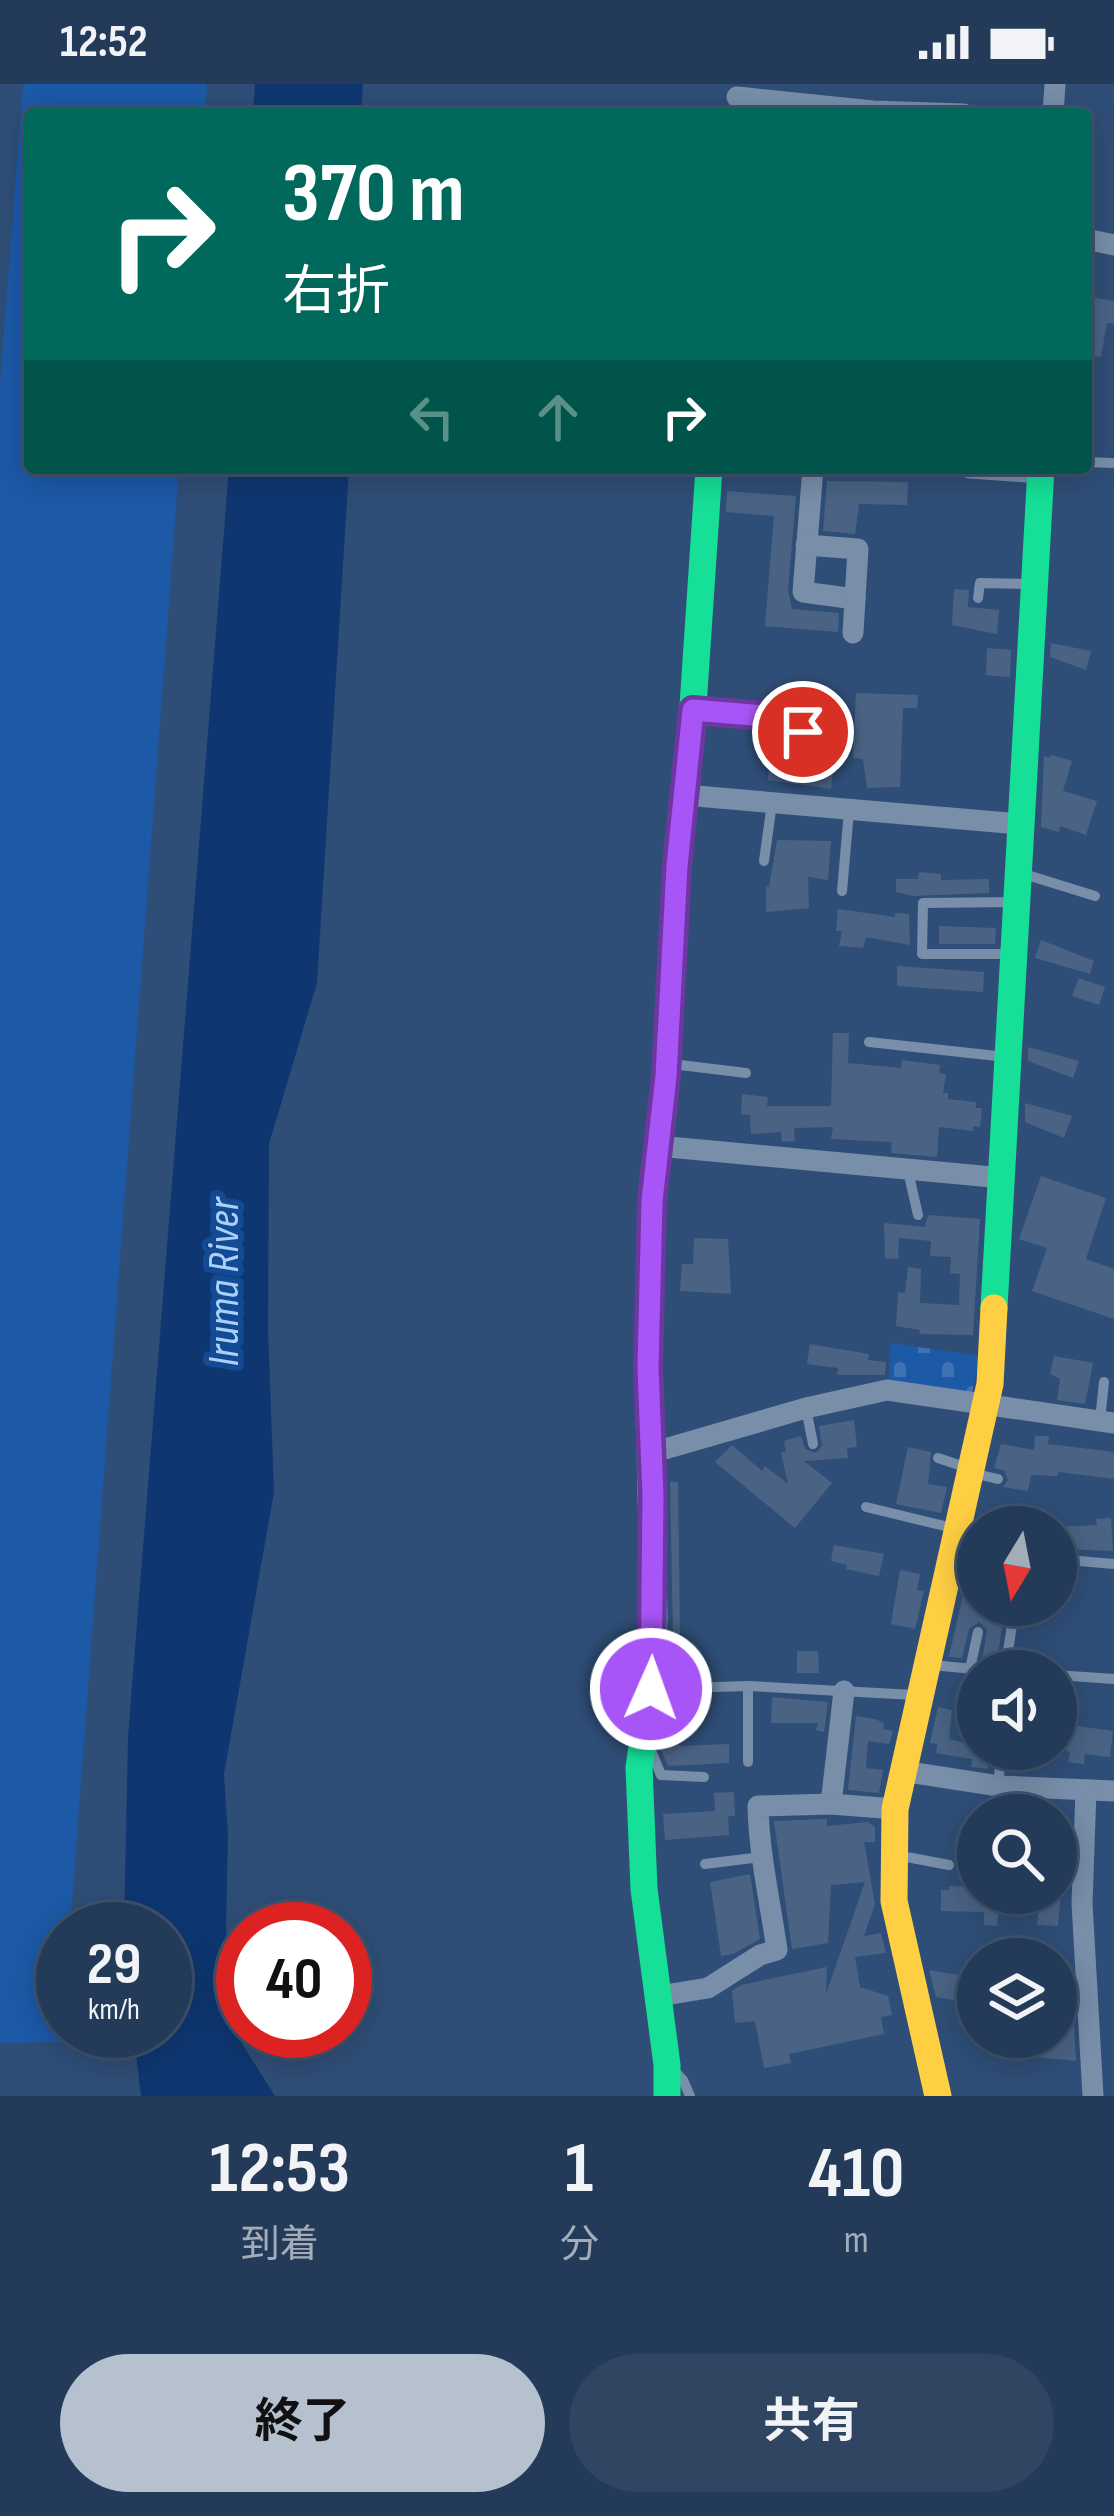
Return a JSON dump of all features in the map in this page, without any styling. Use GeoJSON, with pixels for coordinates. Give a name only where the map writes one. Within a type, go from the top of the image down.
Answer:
{"type":"FeatureCollection","features":[{"type":"Feature","properties":{"kind":"street"},"geometry":{"type":"LineString","coordinates":[[737,98],[842,108]]}},
{"type":"Feature","properties":{"kind":"street"},"geometry":{"type":"LineString","coordinates":[[667,2096],[649,1933],[639,1767],[651,1689],[648,1368],[652,1201],[667,1064],[677,866],[710,474]]}},
{"type":"Feature","properties":{"kind":"street"},"geometry":{"type":"LineString","coordinates":[[812,474],[803,592],[855,599]]}},
{"type":"Feature","properties":{"kind":"street"},"geometry":{"type":"LineString","coordinates":[[971,1506],[980,1474],[990,1384],[1041,474]]}},
{"type":"Feature","properties":{"kind":"street"},"geometry":{"type":"LineString","coordinates":[[806,545],[858,549],[853,633]]}},
{"type":"Feature","properties":{"kind":"street"},"geometry":{"type":"LineString","coordinates":[[685,795],[1019,824]]}},
{"type":"Feature","properties":{"kind":"street"},"geometry":{"type":"LineString","coordinates":[[658,1146],[1003,1178]]}},
{"type":"Feature","properties":{"kind":"street"},"geometry":{"type":"LineString","coordinates":[[651,1453],[887,1390],[1107,1422]]}},
{"type":"Feature","properties":{"kind":"street"},"geometry":{"type":"LineString","coordinates":[[938,2096],[894,1901],[892,1854],[895,1809],[918,1695],[957,1558]]}},
{"type":"Feature","properties":{"kind":"street"},"geometry":{"type":"LineString","coordinates":[[832,1804],[844,1691]]}},
{"type":"Feature","properties":{"kind":"street"},"geometry":{"type":"LineString","coordinates":[[902,1772],[999,1786],[1114,1791]]}},
{"type":"Feature","properties":{"kind":"street"},"geometry":{"type":"LineString","coordinates":[[1086,1790],[1082,1903],[1093,2096]]}},
{"type":"Feature","properties":{"kind":"street"},"geometry":{"type":"LineString","coordinates":[[659,1996],[708,1988],[760,1955],[777,1950],[761,1857],[758,1806],[832,1804],[895,1809]]}},
{"type":"Feature","properties":{"kind":"lane"},"geometry":{"type":"LineString","coordinates":[[978,598],[980,583],[1034,584]]}},
{"type":"Feature","properties":{"kind":"lane"},"geometry":{"type":"LineString","coordinates":[[693,710],[788,718],[803,732]]}},
{"type":"Feature","properties":{"kind":"lane"},"geometry":{"type":"LineString","coordinates":[[764,861],[772,803]]}},
{"type":"Feature","properties":{"kind":"lane"},"geometry":{"type":"LineString","coordinates":[[842,892],[849,811]]}},
{"type":"Feature","properties":{"kind":"lane"},"geometry":{"type":"LineString","coordinates":[[1019,873],[1095,896]]}},
{"type":"Feature","properties":{"kind":"lane"},"geometry":{"type":"LineString","coordinates":[[1015,954],[922,954],[923,903],[1017,902]]}},
{"type":"Feature","properties":{"kind":"lane"},"geometry":{"type":"LineString","coordinates":[[869,1042],[1009,1057]]}},
{"type":"Feature","properties":{"kind":"lane"},"geometry":{"type":"LineString","coordinates":[[667,1064],[746,1072]]}},
{"type":"Feature","properties":{"kind":"lane"},"geometry":{"type":"LineString","coordinates":[[908,1169],[918,1215]]}},
{"type":"Feature","properties":{"kind":"lane"},"geometry":{"type":"LineString","coordinates":[[1104,1382],[1107,1422]]}},
{"type":"Feature","properties":{"kind":"lane"},"geometry":{"type":"LineString","coordinates":[[806,1408],[813,1444]]}},
{"type":"Feature","properties":{"kind":"lane"},"geometry":{"type":"LineString","coordinates":[[938,1458],[980,1474]]}},
{"type":"Feature","properties":{"kind":"lane"},"geometry":{"type":"LineString","coordinates":[[866,1507],[957,1539]]}},
{"type":"Feature","properties":{"kind":"lane"},"geometry":{"type":"LineString","coordinates":[[1077,1561],[1114,1564]]}},
{"type":"Feature","properties":{"kind":"lane"},"geometry":{"type":"LineString","coordinates":[[974,1650],[978,1632]]}},
{"type":"Feature","properties":{"kind":"lane"},"geometry":{"type":"LineString","coordinates":[[925,1665],[957,1668]]}},
{"type":"Feature","properties":{"kind":"lane"},"geometry":{"type":"LineString","coordinates":[[1077,1676],[1114,1679]]}},
{"type":"Feature","properties":{"kind":"lane"},"geometry":{"type":"LineString","coordinates":[[748,1686],[748,1762]]}},
{"type":"Feature","properties":{"kind":"lane"},"geometry":{"type":"LineString","coordinates":[[651,1689],[748,1686],[918,1695]]}},
{"type":"Feature","properties":{"kind":"lane"},"geometry":{"type":"LineString","coordinates":[[645,1731],[661,1775],[704,1777]]}},
{"type":"Feature","properties":{"kind":"lane"},"geometry":{"type":"LineString","coordinates":[[999,1770],[999,1786]]}},
{"type":"Feature","properties":{"kind":"lane"},"geometry":{"type":"LineString","coordinates":[[892,1854],[949,1865]]}},
{"type":"Feature","properties":{"kind":"lane"},"geometry":{"type":"LineString","coordinates":[[705,1864],[761,1857]]}},
{"type":"Feature","properties":{"kind":"lane"},"geometry":{"type":"LineString","coordinates":[[667,2065],[683,2080],[690,2096]]}},
{"type":"Feature","properties":{"kind":"green space"},"geometry":{"type":"Polygon","coordinates":[[[23,84],[207,84],[205,108],[24,108],[24,474],[179,474],[72,1902],[36,1902],[36,2042],[0,2043],[0,383],[23,84]]]}},
{"type":"Feature","properties":{"kind":"green space"},"geometry":{"type":"Polygon","coordinates":[[[890,1343],[980,1356],[972,1393],[889,1380],[890,1343]]]}},
{"type":"Feature","properties":{"kind":"water"},"geometry":{"type":"Polygon","coordinates":[[[255,84],[363,84],[361,108],[253,108],[255,84]]]}},
{"type":"Feature","properties":{"kind":"water","name":"Iruma River"},"geometry":{"type":"Polygon","coordinates":[[[229,474],[349,474],[317,983],[269,1144],[268,1328],[274,1492],[224,1774],[227,1902],[216,1902],[216,2058],[251,2058],[275,2096],[141,2096],[136,2058],[192,2058],[192,1902],[125,1902],[128,1736],[229,474]]]}},
{"type":"Feature","properties":{"kind":"building"},"geometry":{"type":"Polygon","coordinates":[[[1092,297],[1114,301],[1114,324],[1107,323],[1101,357],[1092,356],[1092,297]]]}},
{"type":"Feature","properties":{"kind":"building"},"geometry":{"type":"Polygon","coordinates":[[[827,481],[908,482],[907,505],[859,504],[855,534],[823,531],[827,481]]]}},
{"type":"Feature","properties":{"kind":"building"},"geometry":{"type":"Polygon","coordinates":[[[727,491],[796,496],[788,591],[792,609],[839,613],[838,632],[765,626],[774,516],[726,512],[727,491]]]}},
{"type":"Feature","properties":{"kind":"building"},"geometry":{"type":"Polygon","coordinates":[[[954,589],[969,590],[968,607],[999,610],[997,634],[952,625],[954,589]]]}},
{"type":"Feature","properties":{"kind":"building"},"geometry":{"type":"Polygon","coordinates":[[[1051,643],[1091,651],[1086,670],[1050,657],[1051,643]]]}},
{"type":"Feature","properties":{"kind":"building"},"geometry":{"type":"Polygon","coordinates":[[[987,648],[1011,650],[1010,677],[986,675],[987,648]]]}},
{"type":"Feature","properties":{"kind":"building"},"geometry":{"type":"Polygon","coordinates":[[[856,693],[918,695],[917,708],[903,708],[900,787],[867,788],[863,759],[853,758],[856,693]]]}},
{"type":"Feature","properties":{"kind":"building"},"geometry":{"type":"Polygon","coordinates":[[[781,732],[794,737],[792,757],[834,764],[831,789],[768,780],[770,753],[780,745],[781,732]]]}},
{"type":"Feature","properties":{"kind":"building"},"geometry":{"type":"Polygon","coordinates":[[[1044,756],[1072,761],[1063,791],[1097,801],[1086,835],[1060,826],[1059,832],[1041,827],[1044,756]]]}},
{"type":"Feature","properties":{"kind":"building"},"geometry":{"type":"Polygon","coordinates":[[[777,840],[831,841],[828,880],[808,877],[809,908],[766,912],[766,887],[777,840]]]}},
{"type":"Feature","properties":{"kind":"building"},"geometry":{"type":"Polygon","coordinates":[[[919,872],[941,874],[941,880],[989,879],[989,893],[913,896],[896,892],[896,879],[918,879],[919,872]]]}},
{"type":"Feature","properties":{"kind":"building"},"geometry":{"type":"Polygon","coordinates":[[[838,909],[895,917],[895,913],[909,914],[910,945],[866,937],[863,948],[839,946],[838,909]]]}},
{"type":"Feature","properties":{"kind":"building"},"geometry":{"type":"Polygon","coordinates":[[[939,926],[996,928],[995,944],[939,944],[939,926]]]}},
{"type":"Feature","properties":{"kind":"building"},"geometry":{"type":"Polygon","coordinates":[[[1041,940],[1094,961],[1090,974],[1035,958],[1041,940]]]}},
{"type":"Feature","properties":{"kind":"building"},"geometry":{"type":"Polygon","coordinates":[[[897,966],[984,972],[983,992],[897,986],[897,966]]]}},
{"type":"Feature","properties":{"kind":"building"},"geometry":{"type":"Polygon","coordinates":[[[1079,978],[1105,987],[1099,1005],[1072,996],[1079,978]]]}},
{"type":"Feature","properties":{"kind":"building"},"geometry":{"type":"Polygon","coordinates":[[[833,1033],[849,1033],[848,1063],[901,1068],[902,1060],[940,1065],[939,1073],[946,1074],[943,1093],[948,1093],[948,1099],[976,1102],[976,1108],[982,1108],[980,1127],[973,1126],[973,1131],[939,1127],[937,1157],[891,1153],[892,1142],[831,1139],[833,1127],[794,1128],[795,1141],[782,1142],[781,1132],[751,1134],[750,1115],[741,1114],[742,1094],[768,1097],[767,1106],[831,1106],[833,1033]]]}},
{"type":"Feature","properties":{"kind":"building"},"geometry":{"type":"Polygon","coordinates":[[[1028,1047],[1079,1061],[1073,1078],[1028,1061],[1028,1047]]]}},
{"type":"Feature","properties":{"kind":"building"},"geometry":{"type":"Polygon","coordinates":[[[1025,1103],[1072,1116],[1064,1138],[1025,1122],[1025,1103]]]}},
{"type":"Feature","properties":{"kind":"building"},"geometry":{"type":"Polygon","coordinates":[[[1041,1176],[1106,1198],[1086,1259],[1114,1269],[1114,1319],[1032,1291],[1047,1248],[1019,1239],[1041,1176]]]}},
{"type":"Feature","properties":{"kind":"building"},"geometry":{"type":"Polygon","coordinates":[[[928,1215],[980,1219],[973,1335],[919,1334],[920,1330],[896,1326],[898,1292],[905,1293],[908,1267],[921,1269],[920,1303],[959,1305],[960,1274],[950,1273],[951,1257],[930,1256],[931,1241],[899,1238],[898,1259],[885,1258],[884,1223],[925,1227],[928,1215]]]}},
{"type":"Feature","properties":{"kind":"building"},"geometry":{"type":"Polygon","coordinates":[[[694,1238],[728,1239],[731,1294],[680,1291],[682,1264],[693,1264],[694,1238]]]}},
{"type":"Feature","properties":{"kind":"building"},"geometry":{"type":"Polygon","coordinates":[[[810,1344],[869,1354],[868,1360],[886,1362],[885,1375],[837,1375],[838,1368],[807,1364],[810,1344]]]}},
{"type":"Feature","properties":{"kind":"building"},"geometry":{"type":"Polygon","coordinates":[[[1054,1356],[1093,1363],[1085,1404],[1057,1400],[1060,1379],[1050,1374],[1054,1356]]]}},
{"type":"Feature","properties":{"kind":"building"},"geometry":{"type":"Polygon","coordinates":[[[854,1420],[857,1447],[847,1448],[848,1458],[804,1461],[832,1483],[795,1528],[715,1462],[732,1445],[762,1471],[765,1466],[788,1484],[781,1453],[786,1451],[784,1441],[801,1436],[805,1449],[816,1453],[822,1446],[819,1426],[854,1420]]]}},
{"type":"Feature","properties":{"kind":"building"},"geometry":{"type":"Polygon","coordinates":[[[1035,1436],[1049,1436],[1048,1444],[1114,1452],[1114,1479],[1058,1472],[1058,1476],[1031,1475],[1028,1491],[1003,1487],[1008,1480],[1005,1471],[994,1468],[1001,1444],[1034,1450],[1035,1436]]]}},
{"type":"Feature","properties":{"kind":"building"},"geometry":{"type":"Polygon","coordinates":[[[908,1447],[931,1452],[928,1484],[947,1487],[941,1513],[896,1504],[908,1447]]]}},
{"type":"Feature","properties":{"kind":"building"},"geometry":{"type":"Polygon","coordinates":[[[670,1482],[678,1482],[680,1637],[673,1637],[670,1482]]]}},
{"type":"Feature","properties":{"kind":"building"},"geometry":{"type":"Polygon","coordinates":[[[1111,1518],[1113,1551],[1077,1550],[1077,1526],[1097,1525],[1096,1519],[1111,1518]]]}},
{"type":"Feature","properties":{"kind":"building"},"geometry":{"type":"Polygon","coordinates":[[[834,1545],[884,1554],[879,1576],[831,1561],[834,1545]]]}},
{"type":"Feature","properties":{"kind":"building"},"geometry":{"type":"Polygon","coordinates":[[[900,1570],[920,1574],[917,1590],[924,1591],[915,1629],[891,1624],[900,1570]]]}},
{"type":"Feature","properties":{"kind":"building"},"geometry":{"type":"Polygon","coordinates":[[[957,1621],[957,1626],[973,1626],[964,1650],[957,1650],[957,1658],[949,1657],[957,1621]]]}},
{"type":"Feature","properties":{"kind":"building"},"geometry":{"type":"Polygon","coordinates":[[[983,1626],[1002,1626],[999,1650],[984,1650],[987,1630],[983,1626]]]}},
{"type":"Feature","properties":{"kind":"building"},"geometry":{"type":"Polygon","coordinates":[[[797,1651],[818,1651],[819,1673],[797,1673],[797,1651]]]}},
{"type":"Feature","properties":{"kind":"building"},"geometry":{"type":"Polygon","coordinates":[[[772,1697],[828,1702],[824,1732],[816,1730],[818,1723],[771,1723],[772,1697]]]}},
{"type":"Feature","properties":{"kind":"building"},"geometry":{"type":"Polygon","coordinates":[[[938,1707],[952,1710],[949,1739],[957,1741],[957,1756],[936,1753],[937,1744],[930,1743],[938,1707]]]}},
{"type":"Feature","properties":{"kind":"building"},"geometry":{"type":"Polygon","coordinates":[[[856,1716],[875,1719],[884,1723],[883,1729],[893,1731],[889,1744],[868,1741],[866,1768],[883,1770],[879,1793],[848,1790],[856,1716]]]}},
{"type":"Feature","properties":{"kind":"building"},"geometry":{"type":"Polygon","coordinates":[[[1077,1726],[1113,1731],[1110,1757],[1085,1754],[1084,1764],[1077,1763],[1077,1726]]]}},
{"type":"Feature","properties":{"kind":"building"},"geometry":{"type":"Polygon","coordinates":[[[678,1729],[679,1746],[729,1744],[729,1763],[668,1766],[661,1750],[665,1730],[678,1729]]]}},
{"type":"Feature","properties":{"kind":"building"},"geometry":{"type":"Polygon","coordinates":[[[734,1792],[735,1816],[728,1816],[729,1835],[665,1840],[663,1814],[715,1811],[714,1793],[734,1792]]]}},
{"type":"Feature","properties":{"kind":"building"},"geometry":{"type":"Polygon","coordinates":[[[827,1819],[827,1826],[868,1822],[875,1827],[875,1842],[864,1842],[875,1904],[864,1936],[881,1933],[886,1953],[855,1957],[860,1987],[888,1996],[892,2015],[881,2017],[884,2034],[789,2054],[791,2063],[764,2068],[755,2021],[735,2023],[732,1991],[741,1985],[827,1967],[826,1994],[865,1882],[831,1885],[828,1943],[792,1949],[774,1821],[827,1819]]]}},
{"type":"Feature","properties":{"kind":"building"},"geometry":{"type":"Polygon","coordinates":[[[750,1874],[760,1939],[721,1956],[710,1882],[750,1874]]]}},
{"type":"Feature","properties":{"kind":"building"},"geometry":{"type":"Polygon","coordinates":[[[949,1886],[957,1886],[957,1911],[941,1911],[941,1890],[949,1886]]]}},
{"type":"Feature","properties":{"kind":"building"},"geometry":{"type":"Polygon","coordinates":[[[984,1914],[998,1914],[997,1926],[984,1925],[984,1914]]]}},
{"type":"Feature","properties":{"kind":"building"},"geometry":{"type":"Polygon","coordinates":[[[1038,1914],[1059,1914],[1058,1926],[1037,1925],[1038,1914]]]}},
{"type":"Feature","properties":{"kind":"building"},"geometry":{"type":"Polygon","coordinates":[[[929,1970],[957,1975],[957,2000],[936,1997],[929,1970]]]}},
{"type":"Feature","properties":{"kind":"traffic: fast"},"geometry":{"type":"LineString","coordinates":[[667,2096],[644,1889],[639,1767],[651,1689],[654,1617],[648,1368],[652,1201],[666,1076],[677,866],[709,474]]}},
{"type":"Feature","properties":{"kind":"traffic: fast"},"geometry":{"type":"LineString","coordinates":[[994,1308],[1041,474]]}},
{"type":"Feature","properties":{"kind":"traffic: slow"},"geometry":{"type":"LineString","coordinates":[[938,2096],[894,1901],[895,1809],[990,1384],[994,1308]]}},
{"type":"Feature","properties":{"kind":"route"},"geometry":{"type":"LineString","coordinates":[[651,1689],[653,1496],[648,1368],[652,1201],[693,710],[788,718],[803,732]]}}]}
